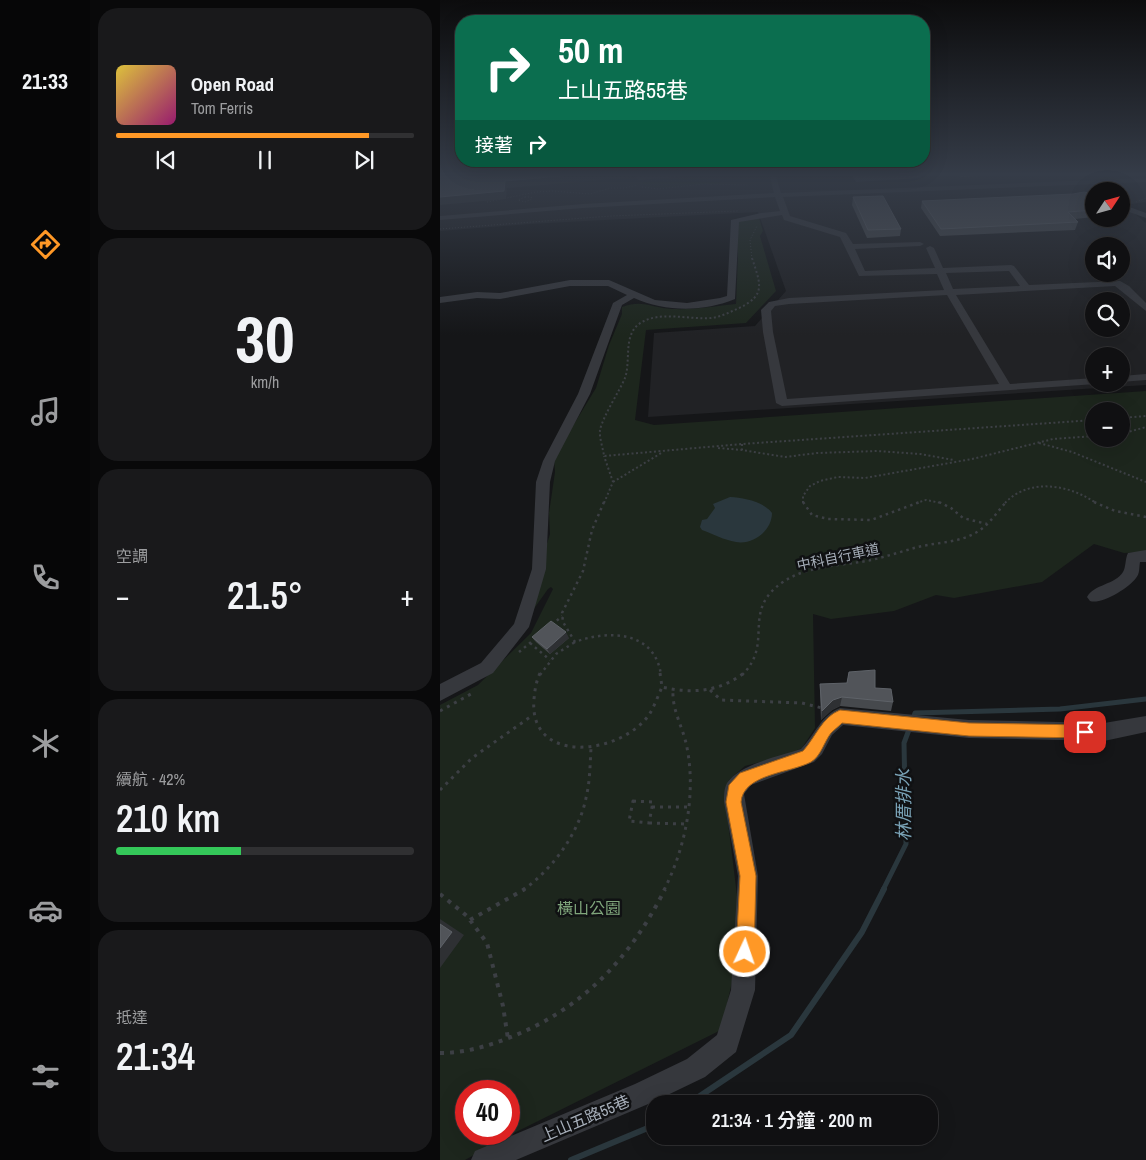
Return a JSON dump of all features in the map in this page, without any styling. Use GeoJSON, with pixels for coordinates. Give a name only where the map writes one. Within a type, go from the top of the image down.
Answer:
{"type":"FeatureCollection","features":[{"type":"Feature","properties":{"kind":"street"},"geometry":{"type":"LineString","coordinates":[[440,300],[478,295],[500,296],[570,283],[608,284],[653,303],[687,306],[722,302],[732,297],[735,227]]}},
{"type":"Feature","properties":{"kind":"street"},"geometry":{"type":"LineString","coordinates":[[817,227],[843,235],[862,274],[1011,268],[1027,288]]}},
{"type":"Feature","properties":{"kind":"street"},"geometry":{"type":"LineString","coordinates":[[850,247],[920,244]]}},
{"type":"Feature","properties":{"kind":"street"},"geometry":{"type":"LineString","coordinates":[[930,248],[950,292],[1006,387]]}},
{"type":"Feature","properties":{"kind":"street"},"geometry":{"type":"LineString","coordinates":[[1085,382],[782,403],[768,332],[766,310],[772,304],[789,301],[1117,283],[1126,288],[1146,308]]}},
{"type":"Feature","properties":{"kind":"street"},"geometry":{"type":"LineString","coordinates":[[440,693],[487,668],[521,627],[539,569],[543,482],[549,461],[584,394],[618,303],[634,295]]}},
{"type":"Feature","properties":{"kind":"street"},"geometry":{"type":"LineString","coordinates":[[1130,378],[1146,377]]}},
{"type":"Feature","properties":{"kind":"street"},"geometry":{"type":"LineString","coordinates":[[1095,597],[1120,584],[1131,574],[1133,558],[1146,556]]}},
{"type":"Feature","properties":{"kind":"street"},"geometry":{"type":"LineString","coordinates":[[840,716],[969,729],[1104,732],[1146,724]]}},
{"type":"Feature","properties":{"kind":"street","name":"上山五路55巷"},"geometry":{"type":"LineString","coordinates":[[484,1160],[653,1089],[696,1068],[727,1042],[743,990],[748,876],[734,802],[734,790],[745,778],[807,756],[815,748],[826,729],[840,716]]}},
{"type":"Feature","properties":{"kind":"path"},"geometry":{"type":"LineString","coordinates":[[613,482],[604,456],[600,430],[625,377],[629,362],[630,338],[634,329],[640,323],[657,317],[710,318],[722,316],[746,307],[757,297],[758,281],[750,252],[750,240],[757,227]]}},
{"type":"Feature","properties":{"kind":"path"},"geometry":{"type":"LineString","coordinates":[[1130,417],[1146,416]]}},
{"type":"Feature","properties":{"kind":"path"},"geometry":{"type":"LineString","coordinates":[[604,456],[742,444],[1085,421]]}},
{"type":"Feature","properties":{"kind":"path"},"geometry":{"type":"LineString","coordinates":[[1130,431],[1146,427]]}},
{"type":"Feature","properties":{"kind":"path"},"geometry":{"type":"LineString","coordinates":[[989,524],[963,518],[951,508],[936,501],[926,500],[871,520],[828,519],[812,515],[803,504],[803,496],[806,490],[820,481],[838,477],[865,478],[958,461],[1038,442],[1085,437]]}},
{"type":"Feature","properties":{"kind":"path"},"geometry":{"type":"LineString","coordinates":[[1038,442],[1072,452],[1146,482]]}},
{"type":"Feature","properties":{"kind":"path"},"geometry":{"type":"LineString","coordinates":[[742,444],[742,450]]}},
{"type":"Feature","properties":{"kind":"path"},"geometry":{"type":"LineString","coordinates":[[711,448],[742,450],[786,457],[817,453],[877,451],[920,454],[958,461]]}},
{"type":"Feature","properties":{"kind":"path"},"geometry":{"type":"LineString","coordinates":[[575,642],[563,622],[562,613],[583,571],[592,530],[613,482],[665,451]]}},
{"type":"Feature","properties":{"kind":"path","name":"中科自行車道"},"geometry":{"type":"LineString","coordinates":[[662,687],[673,691],[710,690],[728,685],[745,674],[754,663],[760,634],[760,608],[765,598],[790,578],[800,574],[869,561],[965,538],[989,524],[1001,506],[1022,489],[1046,486],[1064,488],[1080,493],[1104,508],[1146,517]]}},
{"type":"Feature","properties":{"kind":"path"},"geometry":{"type":"LineString","coordinates":[[608,633],[628,636],[644,644],[656,657],[662,674],[662,687],[652,711],[638,728],[619,741],[591,748],[575,749],[556,743],[541,731],[533,715],[531,697],[537,677],[550,660],[575,642],[587,636],[608,633]]}},
{"type":"Feature","properties":{"kind":"path"},"geometry":{"type":"LineString","coordinates":[[530,643],[550,660]]}},
{"type":"Feature","properties":{"kind":"path"},"geometry":{"type":"LineString","coordinates":[[710,690],[721,700],[802,703],[820,707],[840,716]]}},
{"type":"Feature","properties":{"kind":"path"},"geometry":{"type":"LineString","coordinates":[[440,1053],[454,1054],[508,1039],[547,1021],[575,1001],[608,973],[632,946],[654,912],[671,880],[683,842],[689,807],[691,778],[688,756],[684,735],[672,698],[673,691]]}},
{"type":"Feature","properties":{"kind":"path"},"geometry":{"type":"LineString","coordinates":[[440,790],[451,775],[472,757],[533,715]]}},
{"type":"Feature","properties":{"kind":"path"},"geometry":{"type":"LineString","coordinates":[[470,920],[527,887],[549,865],[568,838],[583,813],[589,778],[591,748]]}},
{"type":"Feature","properties":{"kind":"path"},"geometry":{"type":"LineString","coordinates":[[649,823],[653,802],[633,801],[629,821],[649,823],[686,824]]}},
{"type":"Feature","properties":{"kind":"path"},"geometry":{"type":"LineString","coordinates":[[652,807],[689,807]]}},
{"type":"Feature","properties":{"kind":"path"},"geometry":{"type":"LineString","coordinates":[[440,894],[470,920],[486,943],[503,1006],[508,1039]]}},
{"type":"Feature","properties":{"kind":"shaded area"},"geometry":{"type":"Polygon","coordinates":[[[440,227],[489,227],[440,231],[440,227]]]}},
{"type":"Feature","properties":{"kind":"shaded area"},"geometry":{"type":"Polygon","coordinates":[[[763,227],[1146,227],[1146,385],[1130,386],[1130,347],[1085,347],[1085,389],[648,417],[654,333],[755,326],[786,291],[763,227]]]}},
{"type":"Feature","properties":{"kind":"shaded area"},"geometry":{"type":"Polygon","coordinates":[[[730,497],[747,499],[758,503],[772,513],[769,525],[761,535],[749,541],[736,542],[702,530],[700,527],[702,520],[707,519],[715,508],[713,504],[730,497]]]}},
{"type":"Feature","properties":{"kind":"green space","name":"橫山公園"},"geometry":{"type":"Polygon","coordinates":[[[736,227],[762,227],[763,231],[760,236],[776,291],[746,323],[646,330],[635,420],[654,425],[1146,391],[1146,552],[1124,553],[1094,544],[1042,582],[954,598],[936,595],[894,611],[831,619],[813,614],[815,728],[802,748],[787,755],[745,766],[729,780],[725,797],[738,904],[732,982],[721,1030],[520,1130],[520,1080],[455,1080],[455,1145],[491,1145],[465,1160],[440,1160],[440,705],[478,685],[531,633],[553,589],[551,587],[548,589],[521,627],[550,534],[549,513],[555,472],[554,457],[596,388],[609,345],[622,314],[622,307],[642,304],[681,309],[736,304],[738,257],[736,227]]]}},
{"type":"Feature","properties":{"kind":"building"},"geometry":{"type":"Polygon","coordinates":[[[867,227],[900,227],[901,229],[868,230],[867,227]]]}},
{"type":"Feature","properties":{"kind":"building"},"geometry":{"type":"Polygon","coordinates":[[[940,227],[978,227],[941,229],[940,227]]]}},
{"type":"Feature","properties":{"kind":"building"},"geometry":{"type":"Polygon","coordinates":[[[551,621],[566,632],[547,649],[532,637],[551,621]]]}},
{"type":"Feature","properties":{"kind":"building"},"geometry":{"type":"Polygon","coordinates":[[[875,670],[875,688],[891,689],[893,702],[842,697],[833,700],[822,711],[820,684],[847,683],[849,672],[875,670]]]}},
{"type":"Feature","properties":{"kind":"building"},"geometry":{"type":"Polygon","coordinates":[[[440,924],[452,932],[440,948],[440,924]]]}},
{"type":"Feature","properties":{"kind":"waterway","name":"林厝排水"},"geometry":{"type":"LineString","coordinates":[[913,719],[915,713],[1060,709],[1146,699]]}},
{"type":"Feature","properties":{"kind":"waterway","name":"林厝排水"},"geometry":{"type":"LineString","coordinates":[[883,890],[906,844],[904,743],[910,727]]}},
{"type":"Feature","properties":{"kind":"waterway","name":"林厝排水"},"geometry":{"type":"LineString","coordinates":[[701,1095],[791,1035],[862,932],[884,889]]}},
{"type":"Feature","properties":{"kind":"waterway","name":"林厝排水"},"geometry":{"type":"LineString","coordinates":[[571,1160],[646,1129]]}},
{"type":"Feature","properties":{"kind":"route"},"geometry":{"type":"LineString","coordinates":[[745,952],[748,876],[734,802],[734,790],[745,778],[807,756],[815,748],[826,729],[840,716],[969,729],[1085,732]]}}]}
